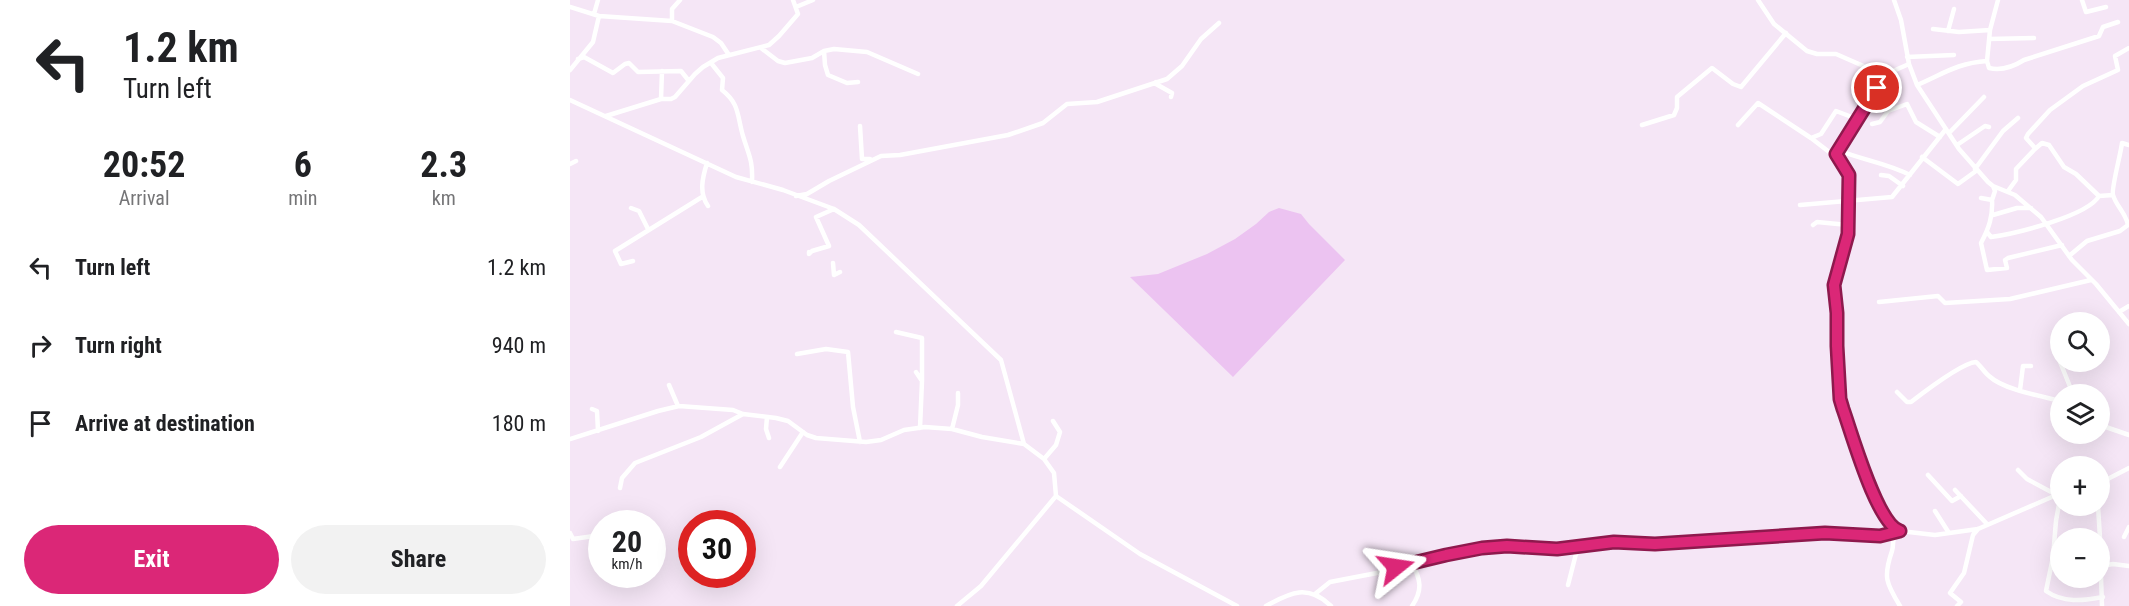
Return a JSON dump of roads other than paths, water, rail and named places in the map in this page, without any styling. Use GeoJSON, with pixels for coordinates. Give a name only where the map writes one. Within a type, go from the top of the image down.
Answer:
{"type":"FeatureCollection","features":[{"type":"Feature","properties":{"kind":"street"},"geometry":{"type":"LineString","coordinates":[[570,70],[572,63],[593,42],[598,0]]}},
{"type":"Feature","properties":{"kind":"street"},"geometry":{"type":"LineString","coordinates":[[672,21],[672,9],[680,0]]}},
{"type":"Feature","properties":{"kind":"street"},"geometry":{"type":"LineString","coordinates":[[606,117],[661,99],[671,99],[695,74],[711,63],[729,54],[761,48],[779,36],[798,14],[793,0]]}},
{"type":"Feature","properties":{"kind":"street"},"geometry":{"type":"LineString","coordinates":[[796,7],[813,0]]}},
{"type":"Feature","properties":{"kind":"street"},"geometry":{"type":"LineString","coordinates":[[1758,0],[1774,24],[1807,51],[1818,54],[1836,54],[1884,75]]}},
{"type":"Feature","properties":{"kind":"street"},"geometry":{"type":"LineString","coordinates":[[1893,0],[1901,20],[1908,61],[1917,85],[1957,146],[1976,170],[1993,186],[2015,195],[2031,208],[2046,224],[2069,256],[2129,324]]}},
{"type":"Feature","properties":{"kind":"street"},"geometry":{"type":"LineString","coordinates":[[1998,0],[1990,30],[1987,61],[1989,68],[1999,70],[2099,36],[2103,27],[2118,22]]}},
{"type":"Feature","properties":{"kind":"street"},"geometry":{"type":"LineString","coordinates":[[2082,0],[2086,12],[2106,7]]}},
{"type":"Feature","properties":{"kind":"street"},"geometry":{"type":"LineString","coordinates":[[570,7],[597,15],[672,21],[713,37],[722,43],[729,54]]}},
{"type":"Feature","properties":{"kind":"street"},"geometry":{"type":"LineString","coordinates":[[1948,31],[1954,9]]}},
{"type":"Feature","properties":{"kind":"street"},"geometry":{"type":"LineString","coordinates":[[860,126],[862,159],[869,160],[881,156],[900,155],[1008,135],[1043,123],[1067,104],[1097,102],[1167,78],[1182,66],[1202,39],[1219,23]]}},
{"type":"Feature","properties":{"kind":"street"},"geometry":{"type":"LineString","coordinates":[[1933,28],[1959,32],[1990,30]]}},
{"type":"Feature","properties":{"kind":"street"},"geometry":{"type":"LineString","coordinates":[[1642,125],[1674,115],[1677,108],[1677,97],[1712,68],[1733,84],[1741,87],[1786,33]]}},
{"type":"Feature","properties":{"kind":"street"},"geometry":{"type":"LineString","coordinates":[[1989,39],[2034,38]]}},
{"type":"Feature","properties":{"kind":"street"},"geometry":{"type":"LineString","coordinates":[[761,48],[778,61],[785,63],[812,58],[824,51],[867,52],[918,74]]}},
{"type":"Feature","properties":{"kind":"street"},"geometry":{"type":"LineString","coordinates":[[2035,149],[2026,138],[2050,110],[2083,86],[2118,70],[2115,56],[2129,48]]}},
{"type":"Feature","properties":{"kind":"street"},"geometry":{"type":"LineString","coordinates":[[824,51],[828,75],[848,83],[858,82]]}},
{"type":"Feature","properties":{"kind":"street"},"geometry":{"type":"LineString","coordinates":[[1837,158],[1838,150],[1884,75],[1908,61],[1954,55]]}},
{"type":"Feature","properties":{"kind":"street"},"geometry":{"type":"LineString","coordinates":[[578,59],[584,57],[613,73],[629,63],[638,72],[681,70],[689,81]]}},
{"type":"Feature","properties":{"kind":"street"},"geometry":{"type":"LineString","coordinates":[[1917,85],[1961,64],[1987,61]]}},
{"type":"Feature","properties":{"kind":"street"},"geometry":{"type":"LineString","coordinates":[[711,63],[723,78],[722,90],[730,96],[738,111],[742,134],[753,164],[752,182]]}},
{"type":"Feature","properties":{"kind":"street"},"geometry":{"type":"LineString","coordinates":[[661,99],[662,71]]}},
{"type":"Feature","properties":{"kind":"street"},"geometry":{"type":"LineString","coordinates":[[1156,82],[1172,93],[1171,97]]}},
{"type":"Feature","properties":{"kind":"street"},"geometry":{"type":"LineString","coordinates":[[1800,205],[1891,198],[1903,186],[1922,157],[1940,137],[1984,97]]}},
{"type":"Feature","properties":{"kind":"street"},"geometry":{"type":"LineString","coordinates":[[570,100],[736,177],[783,190],[834,209],[859,225],[1001,360],[1023,444]]}},
{"type":"Feature","properties":{"kind":"street"},"geometry":{"type":"LineString","coordinates":[[1738,125],[1758,103],[1837,158],[1849,175],[1846,242],[1834,285],[1840,399],[1876,504],[1890,527],[1898,532]]}},
{"type":"Feature","properties":{"kind":"street"},"geometry":{"type":"LineString","coordinates":[[1872,124],[1880,122],[1888,111],[1907,104],[1916,122],[1940,137]]}},
{"type":"Feature","properties":{"kind":"street"},"geometry":{"type":"LineString","coordinates":[[1811,138],[1821,134],[1836,111],[1857,118]]}},
{"type":"Feature","properties":{"kind":"street"},"geometry":{"type":"LineString","coordinates":[[1922,157],[1958,184],[1962,183],[1976,170],[2003,131],[2018,118]]}},
{"type":"Feature","properties":{"kind":"street"},"geometry":{"type":"LineString","coordinates":[[1957,146],[1985,126],[1989,127]]}},
{"type":"Feature","properties":{"kind":"street"},"geometry":{"type":"LineString","coordinates":[[2008,191],[2016,180],[2016,169],[2042,143],[2049,145],[2064,167],[2076,174],[2100,196],[2113,195]]}},
{"type":"Feature","properties":{"kind":"street"},"geometry":{"type":"LineString","coordinates":[[2069,256],[2093,238],[2120,231],[2128,225],[2113,195],[2112,184],[2118,170],[2122,143],[2129,145]]}},
{"type":"Feature","properties":{"kind":"street"},"geometry":{"type":"LineString","coordinates":[[1838,150],[1910,175]]}},
{"type":"Feature","properties":{"kind":"street"},"geometry":{"type":"LineString","coordinates":[[796,196],[807,194],[829,180],[881,156]]}},
{"type":"Feature","properties":{"kind":"street"},"geometry":{"type":"LineString","coordinates":[[570,164],[576,161]]}},
{"type":"Feature","properties":{"kind":"street"},"geometry":{"type":"LineString","coordinates":[[707,163],[703,175],[702,197],[708,207]]}},
{"type":"Feature","properties":{"kind":"street"},"geometry":{"type":"LineString","coordinates":[[1881,176],[1889,176],[1903,186]]}},
{"type":"Feature","properties":{"kind":"street"},"geometry":{"type":"LineString","coordinates":[[1993,186],[1995,190],[1992,200],[1993,215],[1981,246],[1987,270],[2007,268],[2005,260],[2008,258],[2062,245]]}},
{"type":"Feature","properties":{"kind":"street"},"geometry":{"type":"LineString","coordinates":[[1987,232],[1991,237],[2029,231],[2081,211],[2096,202],[2100,196]]}},
{"type":"Feature","properties":{"kind":"street"},"geometry":{"type":"LineString","coordinates":[[633,261],[621,264],[615,251],[702,197]]}},
{"type":"Feature","properties":{"kind":"street"},"geometry":{"type":"LineString","coordinates":[[1981,198],[1992,200]]}},
{"type":"Feature","properties":{"kind":"street"},"geometry":{"type":"LineString","coordinates":[[631,208],[639,211],[648,229]]}},
{"type":"Feature","properties":{"kind":"street"},"geometry":{"type":"LineString","coordinates":[[1993,215],[2017,208],[2031,208]]}},
{"type":"Feature","properties":{"kind":"street"},"geometry":{"type":"LineString","coordinates":[[809,252],[809,254],[829,246],[816,217],[834,209]]}},
{"type":"Feature","properties":{"kind":"street"},"geometry":{"type":"LineString","coordinates":[[1813,225],[1817,222],[1848,225]]}},
{"type":"Feature","properties":{"kind":"street"},"geometry":{"type":"LineString","coordinates":[[833,263],[834,275],[840,272]]}},
{"type":"Feature","properties":{"kind":"street"},"geometry":{"type":"LineString","coordinates":[[1879,302],[1938,296],[1945,303],[2010,299],[2091,280]]}},
{"type":"Feature","properties":{"kind":"street"},"geometry":{"type":"LineString","coordinates":[[2119,312],[2129,306]]}},
{"type":"Feature","properties":{"kind":"street"},"geometry":{"type":"LineString","coordinates":[[896,332],[922,338],[920,428]]}},
{"type":"Feature","properties":{"kind":"street"},"geometry":{"type":"LineString","coordinates":[[797,354],[826,349],[848,352],[853,407],[860,442]]}},
{"type":"Feature","properties":{"kind":"street"},"geometry":{"type":"LineString","coordinates":[[1897,392],[1909,403],[1960,368],[1976,362],[1989,377],[2020,390],[2050,398]]}},
{"type":"Feature","properties":{"kind":"street"},"geometry":{"type":"LineString","coordinates":[[2020,390],[2023,366],[2031,366]]}},
{"type":"Feature","properties":{"kind":"street"},"geometry":{"type":"LineString","coordinates":[[916,372],[922,381]]}},
{"type":"Feature","properties":{"kind":"street"},"geometry":{"type":"LineString","coordinates":[[669,385],[678,406]]}},
{"type":"Feature","properties":{"kind":"street"},"geometry":{"type":"LineString","coordinates":[[952,429],[958,405],[958,393]]}},
{"type":"Feature","properties":{"kind":"street"},"geometry":{"type":"LineString","coordinates":[[570,439],[678,406],[733,410],[743,414],[788,421],[816,438],[860,442],[882,440],[904,430],[920,428],[952,429],[1023,444],[1044,459],[1054,473],[1056,496],[981,586],[957,606]]}},
{"type":"Feature","properties":{"kind":"street"},"geometry":{"type":"LineString","coordinates":[[592,409],[597,411],[598,431]]}},
{"type":"Feature","properties":{"kind":"street"},"geometry":{"type":"LineString","coordinates":[[620,488],[622,478],[635,463],[700,437],[743,414]]}},
{"type":"Feature","properties":{"kind":"street"},"geometry":{"type":"LineString","coordinates":[[767,417],[766,429],[769,438]]}},
{"type":"Feature","properties":{"kind":"street"},"geometry":{"type":"LineString","coordinates":[[1044,459],[1056,445],[1060,432],[1053,421]]}},
{"type":"Feature","properties":{"kind":"street"},"geometry":{"type":"LineString","coordinates":[[2110,428],[2129,435]]}},
{"type":"Feature","properties":{"kind":"street"},"geometry":{"type":"LineString","coordinates":[[780,467],[803,432]]}},
{"type":"Feature","properties":{"kind":"street"},"geometry":{"type":"LineString","coordinates":[[2110,478],[2129,468]]}},
{"type":"Feature","properties":{"kind":"street"},"geometry":{"type":"LineString","coordinates":[[2018,470],[2027,479],[2050,491]]}},
{"type":"Feature","properties":{"kind":"street"},"geometry":{"type":"LineString","coordinates":[[1928,476],[1952,501],[1961,496]]}},
{"type":"Feature","properties":{"kind":"street"},"geometry":{"type":"LineString","coordinates":[[1955,490],[1987,524]]}},
{"type":"Feature","properties":{"kind":"street"},"geometry":{"type":"LineString","coordinates":[[1056,496],[1140,554],[1237,606]]}},
{"type":"Feature","properties":{"kind":"street"},"geometry":{"type":"LineString","coordinates":[[1958,606],[1961,602],[1950,593],[1964,573],[1973,535],[1978,529],[2050,496]]}},
{"type":"Feature","properties":{"kind":"street"},"geometry":{"type":"LineString","coordinates":[[1935,511],[1949,533]]}},
{"type":"Feature","properties":{"kind":"street"},"geometry":{"type":"LineString","coordinates":[[2124,537],[2129,526]]}},
{"type":"Feature","properties":{"kind":"street"},"geometry":{"type":"LineString","coordinates":[[1315,594],[1330,582],[1382,572],[1411,562],[1482,548],[1507,546],[1557,549],[1614,542],[1655,544],[1825,533],[1880,536],[1898,532],[1935,535],[1978,529]]}},
{"type":"Feature","properties":{"kind":"street"},"geometry":{"type":"LineString","coordinates":[[1898,532],[1893,538],[1893,549],[1885,574],[1891,592],[1900,606]]}},
{"type":"Feature","properties":{"kind":"street"},"geometry":{"type":"LineString","coordinates":[[570,533],[572,538],[588,537]]}},
{"type":"Feature","properties":{"kind":"street"},"geometry":{"type":"LineString","coordinates":[[1568,585],[1578,546]]}},
{"type":"Feature","properties":{"kind":"street"},"geometry":{"type":"LineString","coordinates":[[1411,562],[1417,573],[1420,588],[1412,606]]}},
{"type":"Feature","properties":{"kind":"street"},"geometry":{"type":"LineString","coordinates":[[2110,564],[2129,566]]}},
{"type":"Feature","properties":{"kind":"street"},"geometry":{"type":"LineString","coordinates":[[2050,572],[2046,591],[2064,599],[2103,597]]}},
{"type":"Feature","properties":{"kind":"street"},"geometry":{"type":"LineString","coordinates":[[2102,588],[2102,606]]}},
{"type":"Feature","properties":{"kind":"street"},"geometry":{"type":"LineString","coordinates":[[1266,606],[1289,595],[1306,591],[1315,594],[1331,606]]}},
{"type":"Feature","properties":{"kind":"street"},"geometry":{"type":"LineString","coordinates":[[2064,599],[2066,606]]}}]}
